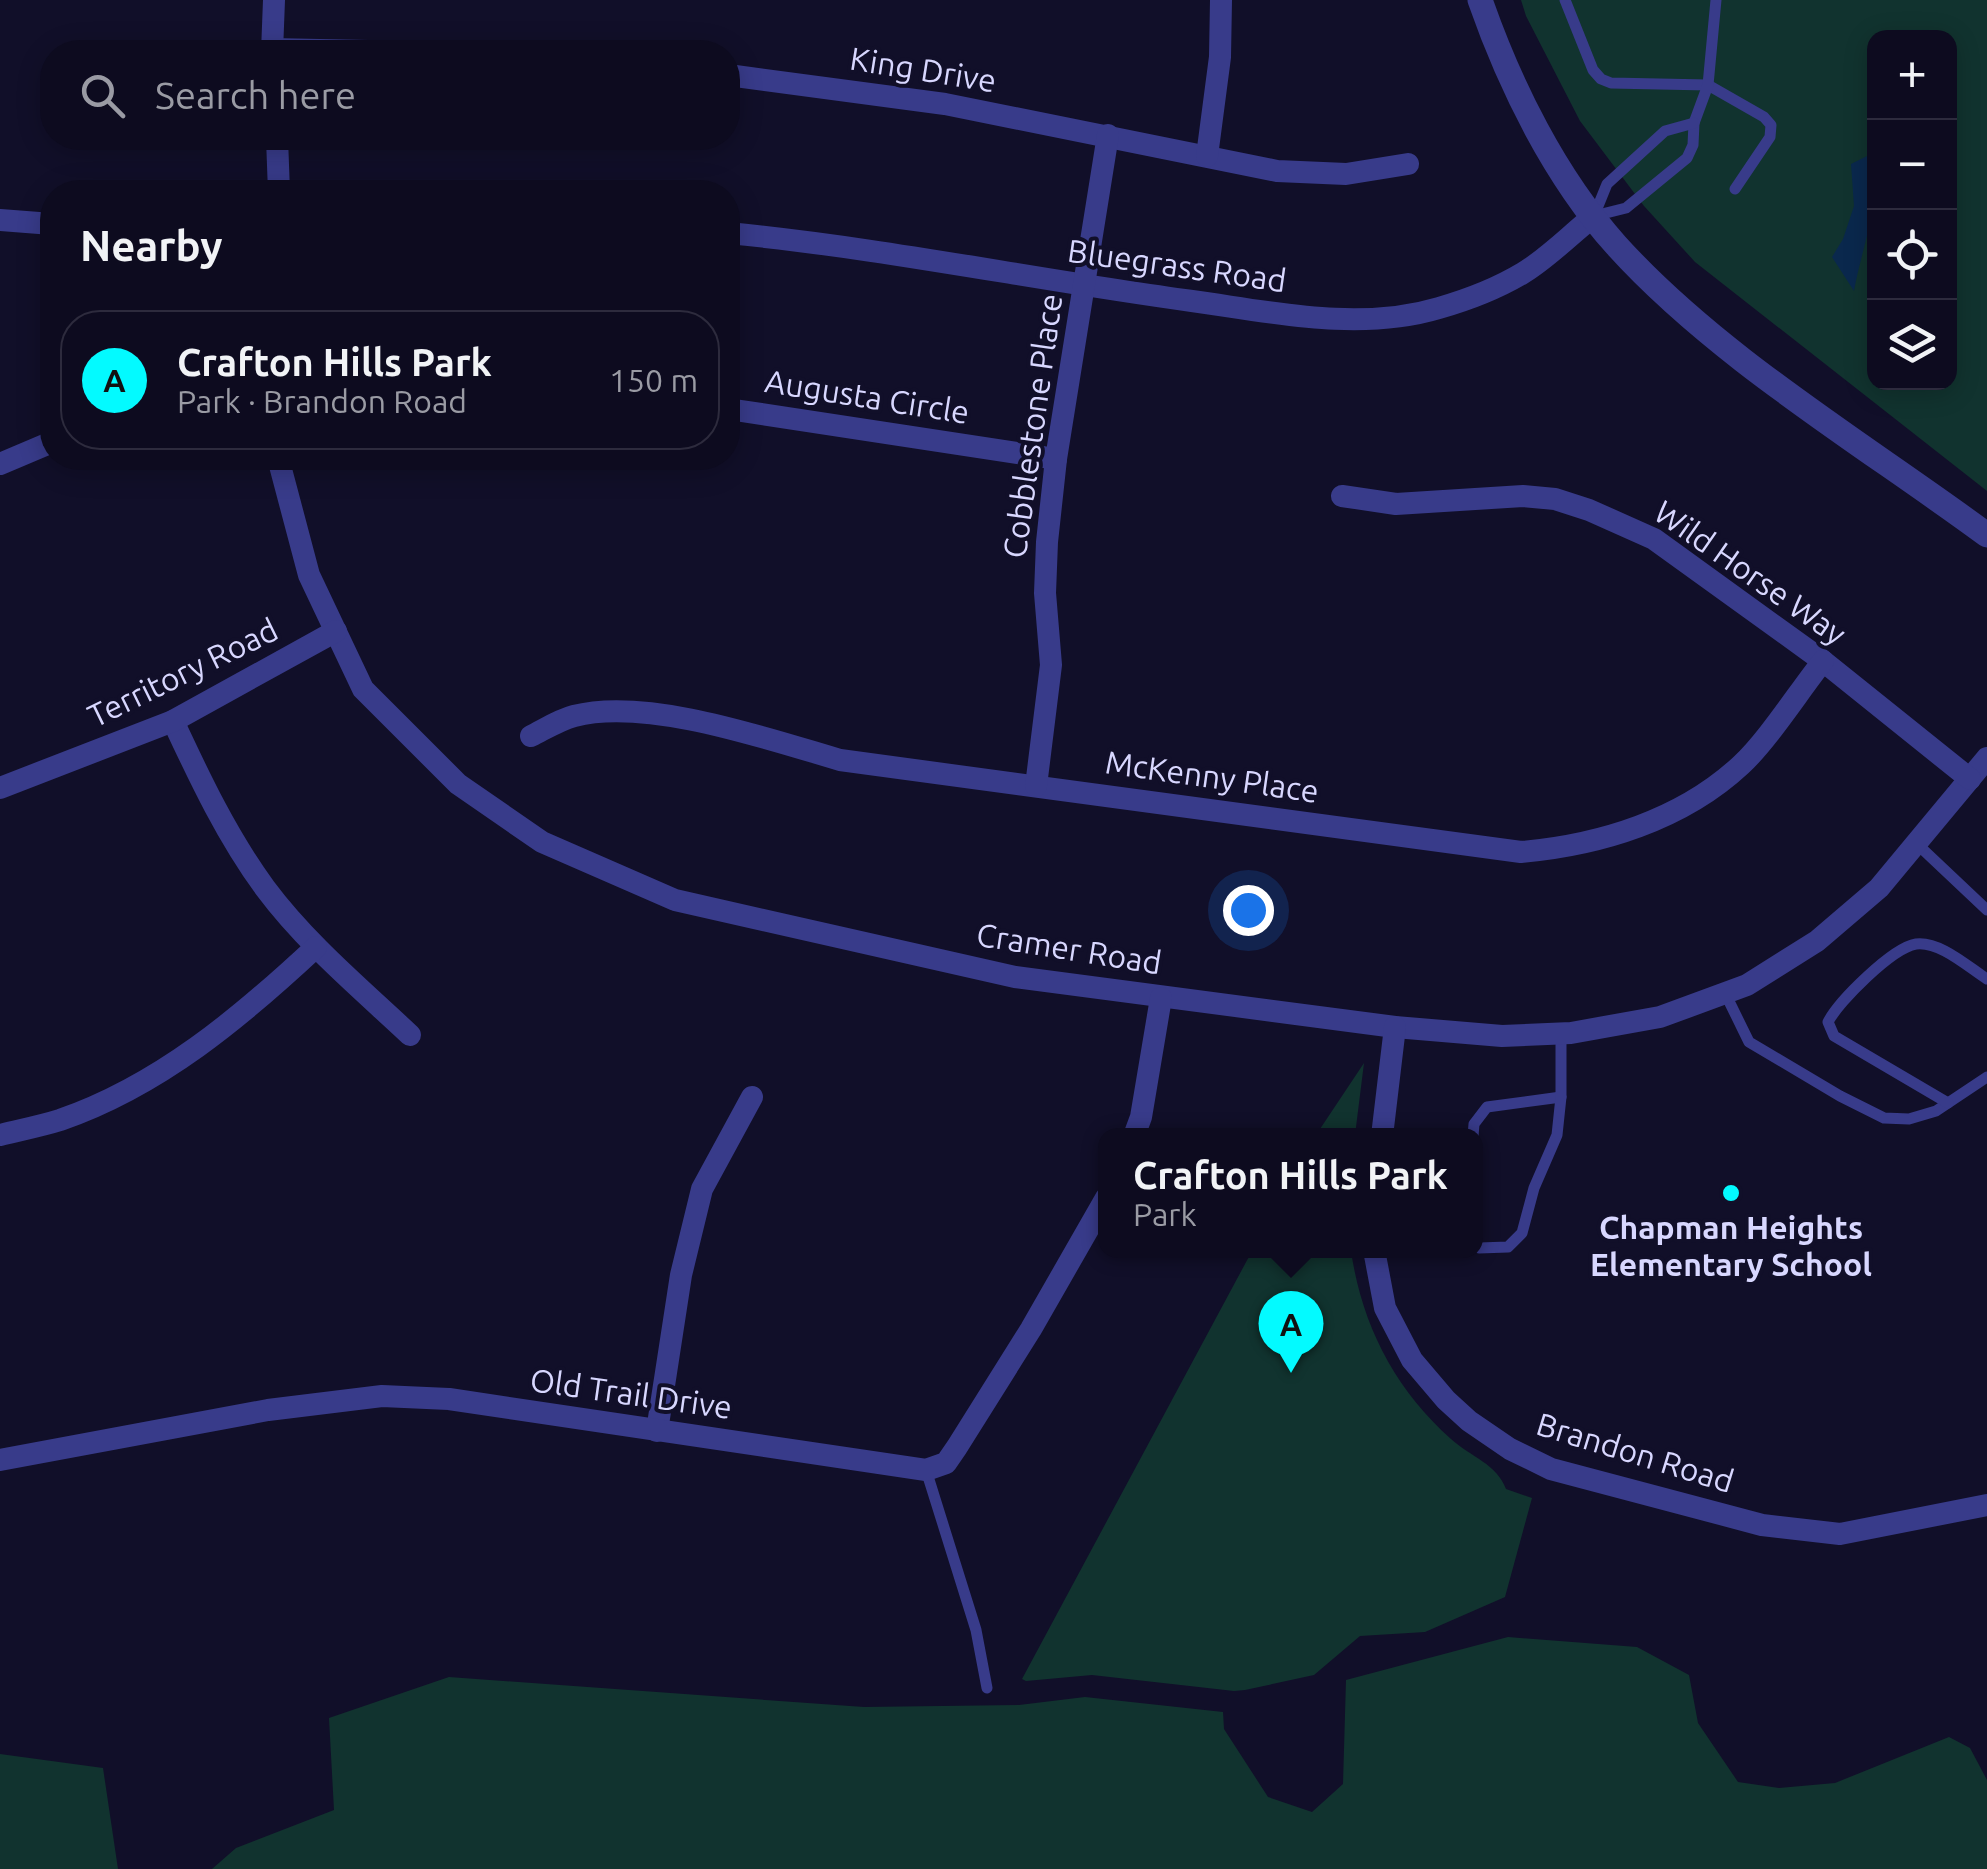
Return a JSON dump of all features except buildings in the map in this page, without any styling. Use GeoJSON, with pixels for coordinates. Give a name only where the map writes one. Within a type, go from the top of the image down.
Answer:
{"type":"FeatureCollection","features":[{"type":"Feature","properties":{"kind":"street"},"geometry":{"type":"LineString","coordinates":[[272,40],[274,0]]}},
{"type":"Feature","properties":{"kind":"street"},"geometry":{"type":"LineString","coordinates":[[1207,156],[1220,57],[1221,0]]}},
{"type":"Feature","properties":{"kind":"street"},"geometry":{"type":"LineString","coordinates":[[1480,0],[1495,43],[1541,134],[1594,216],[1642,270],[1722,344],[1987,536]]}},
{"type":"Feature","properties":{"kind":"street","name":"King Drive"},"geometry":{"type":"LineString","coordinates":[[740,77],[945,104],[1277,170],[1346,174],[1408,164]]}},
{"type":"Feature","properties":{"kind":"street","name":"Cobblestone Place"},"geometry":{"type":"LineString","coordinates":[[1036,786],[1051,664],[1044,593],[1056,459],[1108,135]]}},
{"type":"Feature","properties":{"kind":"street"},"geometry":{"type":"LineString","coordinates":[[277,150],[279,180]]}},
{"type":"Feature","properties":{"kind":"street","name":"Bluegrass Road"},"geometry":{"type":"LineString","coordinates":[[740,234],[852,248],[1085,286],[1349,319],[1438,309],[1524,272],[1594,216]]}},
{"type":"Feature","properties":{"kind":"street"},"geometry":{"type":"LineString","coordinates":[[0,220],[40,223]]}},
{"type":"Feature","properties":{"kind":"street","name":"Augusta Circle"},"geometry":{"type":"LineString","coordinates":[[740,411],[1056,459]]}},
{"type":"Feature","properties":{"kind":"street"},"geometry":{"type":"LineString","coordinates":[[0,464],[40,447]]}},
{"type":"Feature","properties":{"kind":"street","name":"Cramer Road"},"geometry":{"type":"LineString","coordinates":[[281,470],[309,575],[364,689],[458,784],[542,842],[674,900],[1015,977],[1395,1027],[1502,1036],[1561,1034],[1660,1017],[1747,985],[1817,941],[1879,888],[1987,758]]}},
{"type":"Feature","properties":{"kind":"street","name":"Wild Horse Way"},"geometry":{"type":"LineString","coordinates":[[1342,496],[1396,504],[1523,496],[1555,500],[1589,510],[1654,539],[1822,661],[1970,780]]}},
{"type":"Feature","properties":{"kind":"street","name":"Territory Road"},"geometry":{"type":"LineString","coordinates":[[0,788],[174,721],[336,631]]}},
{"type":"Feature","properties":{"kind":"street","name":"McKenny Place"},"geometry":{"type":"LineString","coordinates":[[532,736],[572,716],[607,712],[660,714],[764,737],[840,760],[1521,852],[1570,848],[1683,808],[1742,764],[1822,661]]}},
{"type":"Feature","properties":{"kind":"street"},"geometry":{"type":"LineString","coordinates":[[174,721],[209,800],[266,889],[316,947],[410,1035]]}},
{"type":"Feature","properties":{"kind":"street"},"geometry":{"type":"LineString","coordinates":[[0,1135],[61,1119],[141,1084],[191,1052],[316,947]]}},
{"type":"Feature","properties":{"kind":"street"},"geometry":{"type":"LineString","coordinates":[[1137,1128],[1161,998]]}},
{"type":"Feature","properties":{"kind":"street"},"geometry":{"type":"LineString","coordinates":[[1383,1128],[1395,1027]]}},
{"type":"Feature","properties":{"kind":"street"},"geometry":{"type":"LineString","coordinates":[[656,1431],[681,1275],[702,1189],[752,1097]]}},
{"type":"Feature","properties":{"kind":"street"},"geometry":{"type":"LineString","coordinates":[[926,1470],[946,1462],[957,1447],[1098,1212]]}},
{"type":"Feature","properties":{"kind":"street","name":"Brandon Road"},"geometry":{"type":"LineString","coordinates":[[1376,1258],[1386,1308],[1412,1360],[1469,1421],[1510,1449],[1550,1469],[1762,1524],[1840,1534],[1987,1504]]}},
{"type":"Feature","properties":{"kind":"street","name":"Old Trail Drive"},"geometry":{"type":"LineString","coordinates":[[0,1460],[268,1410],[382,1396],[449,1399],[926,1470]]}},
{"type":"Feature","properties":{"kind":"lane"},"geometry":{"type":"LineString","coordinates":[[1564,0],[1600,79],[1611,83],[1708,84],[1764,116],[1771,126],[1770,137],[1735,190]]}},
{"type":"Feature","properties":{"kind":"lane"},"geometry":{"type":"LineString","coordinates":[[1594,216],[1626,208],[1687,158],[1708,84],[1716,0]]}},
{"type":"Feature","properties":{"kind":"lane"},"geometry":{"type":"LineString","coordinates":[[1594,216],[1606,184],[1665,130],[1694,123]]}},
{"type":"Feature","properties":{"kind":"lane"},"geometry":{"type":"LineString","coordinates":[[1916,843],[1987,910]]}},
{"type":"Feature","properties":{"kind":"lane"},"geometry":{"type":"LineString","coordinates":[[1948,1103],[1834,1036],[1828,1022],[1838,1003],[1902,950],[1918,944],[1938,948],[1987,979]]}},
{"type":"Feature","properties":{"kind":"lane"},"geometry":{"type":"LineString","coordinates":[[1725,993],[1749,1042],[1884,1118],[1909,1119],[1936,1111],[1987,1077]]}},
{"type":"Feature","properties":{"kind":"lane"},"geometry":{"type":"LineString","coordinates":[[1483,1248],[1508,1247],[1522,1233],[1534,1188],[1556,1135],[1561,1097],[1561,1034]]}},
{"type":"Feature","properties":{"kind":"lane"},"geometry":{"type":"LineString","coordinates":[[1474,1128],[1487,1107],[1561,1097]]}},
{"type":"Feature","properties":{"kind":"lane"},"geometry":{"type":"LineString","coordinates":[[926,1470],[976,1630],[986,1688]]}},
{"type":"Feature","properties":{"kind":"green space"},"geometry":{"type":"Polygon","coordinates":[[[1521,0],[1987,0],[1987,491],[1695,262],[1644,206],[1580,121],[1521,0]]]}},
{"type":"Feature","properties":{"kind":"green space"},"geometry":{"type":"Polygon","coordinates":[[[1364,1063],[1356,1128],[1321,1128],[1364,1063]]]}},
{"type":"Feature","properties":{"kind":"green space"},"geometry":{"type":"Polygon","coordinates":[[[1248,1258],[1352,1258],[1372,1330],[1413,1399],[1451,1439],[1496,1473],[1506,1489],[1532,1498],[1505,1597],[1425,1632],[1360,1636],[1314,1675],[1234,1691],[1092,1675],[1022,1679],[1248,1258]]]}},
{"type":"Feature","properties":{"kind":"green space"},"geometry":{"type":"Polygon","coordinates":[[[1508,1637],[1637,1647],[1689,1675],[1698,1723],[1738,1782],[1779,1788],[1835,1783],[1949,1737],[1970,1748],[1987,1780],[1987,1869],[212,1869],[236,1848],[334,1810],[329,1718],[449,1677],[864,1707],[1019,1705],[1085,1697],[1223,1712],[1224,1729],[1268,1797],[1312,1812],[1343,1784],[1346,1680],[1508,1637]]]}},
{"type":"Feature","properties":{"kind":"green space"},"geometry":{"type":"Polygon","coordinates":[[[0,1754],[103,1768],[118,1869],[0,1869],[0,1754]]]}},
{"type":"Feature","properties":{"kind":"water"},"geometry":{"type":"Polygon","coordinates":[[[1867,156],[1867,236],[1854,291],[1832,257],[1854,206],[1851,164],[1867,156]]]}},
{"type":"Feature","properties":{"kind":"place","name":"Chapman Heights Elementary School"},"geometry":{"type":"Point","coordinates":[1731,1193]}},
{"type":"Feature","properties":{"kind":"place","name":"Crafton Hills Park"},"geometry":{"type":"Point","coordinates":[1291,1373]}}]}
